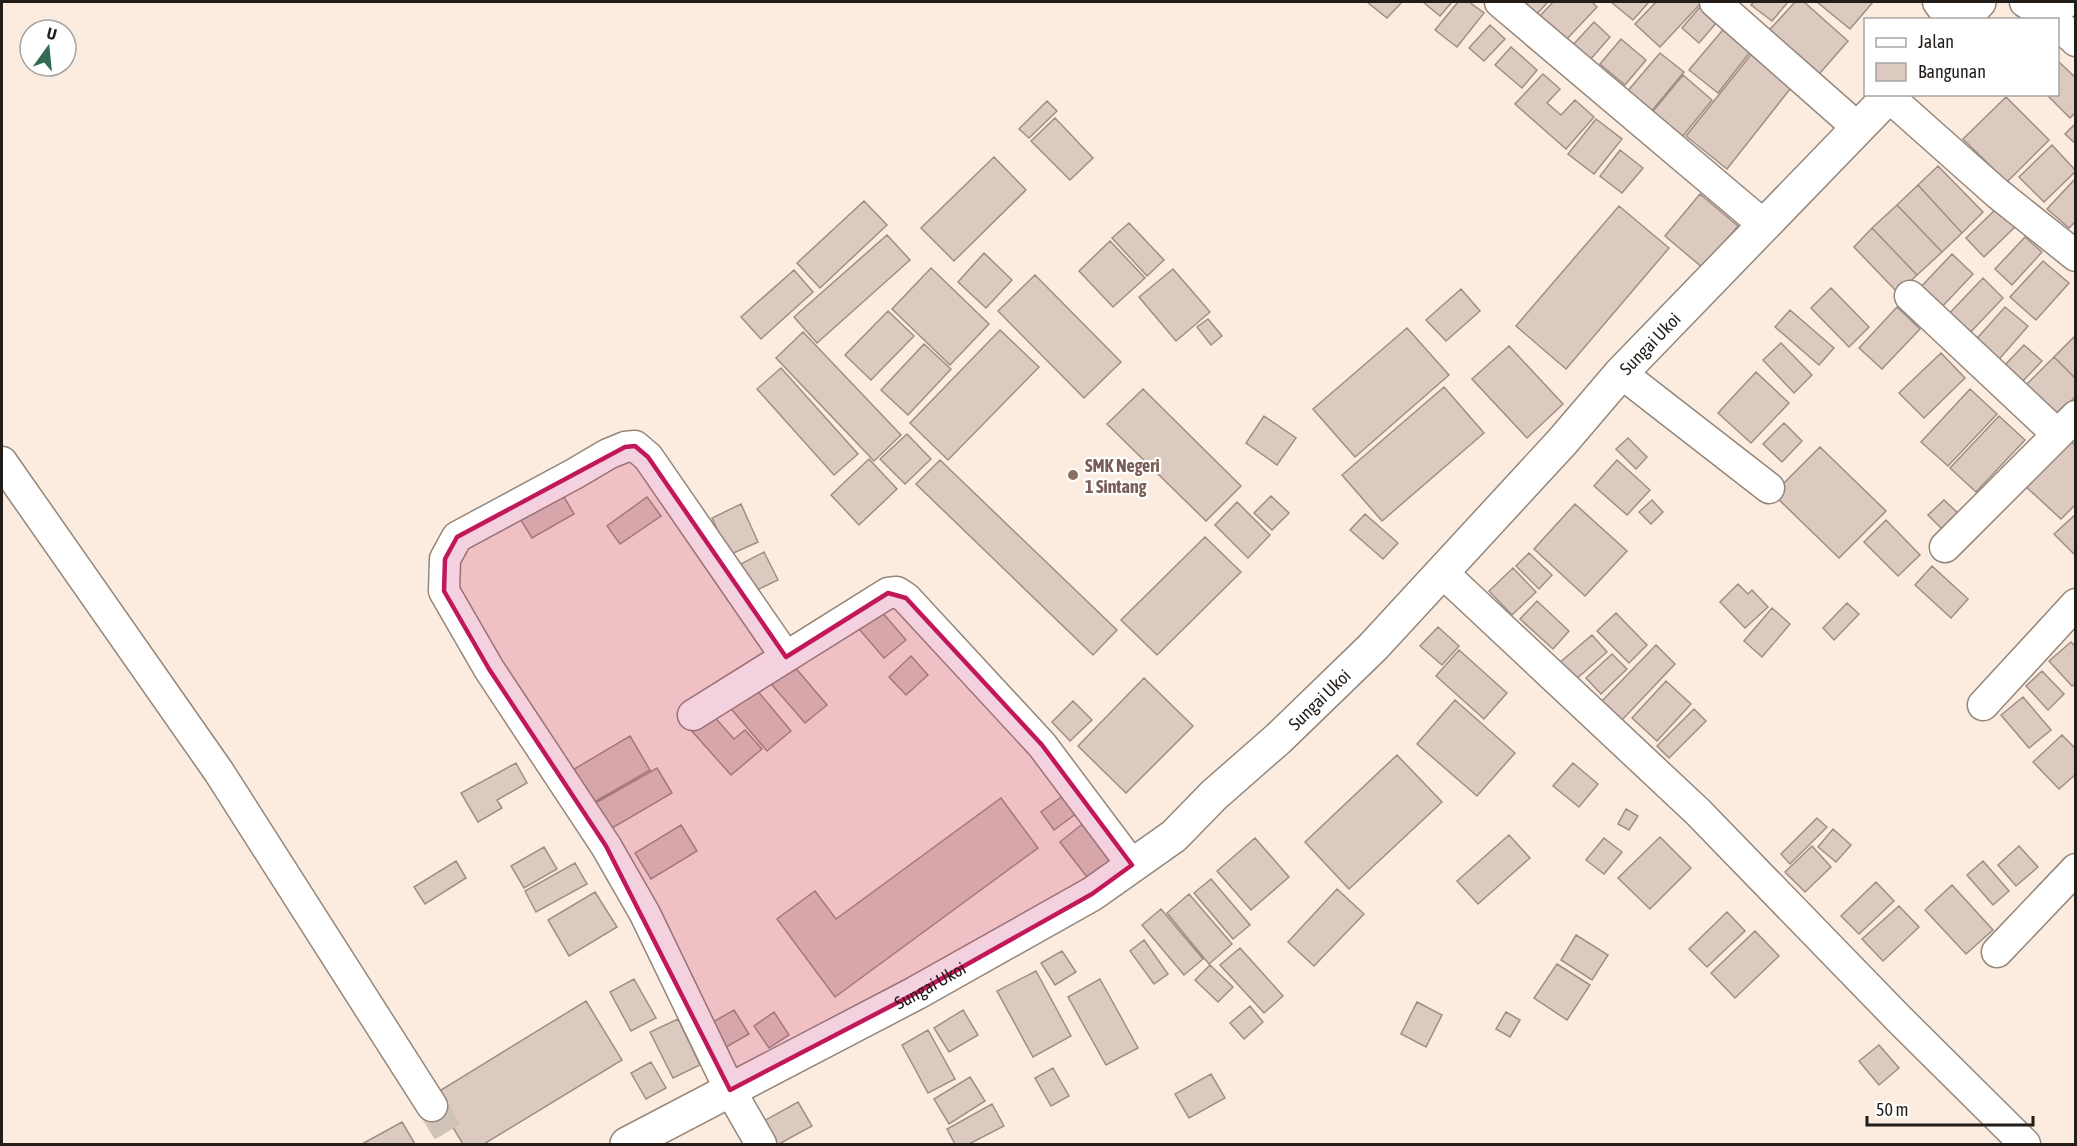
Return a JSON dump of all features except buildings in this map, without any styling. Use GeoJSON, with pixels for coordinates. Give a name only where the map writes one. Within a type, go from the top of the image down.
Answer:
{"type":"FeatureCollection","features":[{"type":"Feature","properties":{"kind":"highway"},"geometry":{"type":"LineString","coordinates":[[1964,18],[1979,2]]}},
{"type":"Feature","properties":{"kind":"highway","name":"Sungai Ukoi"},"geometry":{"type":"LineString","coordinates":[[627,1144],[947,975],[1092,894],[1174,836],[1214,795],[1279,738],[1373,647],[1562,442],[1621,373],[1890,96]]}},
{"type":"Feature","properties":{"kind":"street"},"geometry":{"type":"LineString","coordinates":[[1500,2],[1765,226]]}},
{"type":"Feature","properties":{"kind":"street"},"geometry":{"type":"LineString","coordinates":[[1715,2],[1858,128]]}},
{"type":"Feature","properties":{"kind":"street"},"geometry":{"type":"LineString","coordinates":[[1938,2],[1950,18]]}},
{"type":"Feature","properties":{"kind":"street"},"geometry":{"type":"LineString","coordinates":[[2059,22],[2076,41]]}},
{"type":"Feature","properties":{"kind":"street"},"geometry":{"type":"LineString","coordinates":[[1890,96],[1997,193],[2076,256]]}},
{"type":"Feature","properties":{"kind":"street"},"geometry":{"type":"LineString","coordinates":[[1910,296],[2066,425],[1945,547]]}},
{"type":"Feature","properties":{"kind":"street"},"geometry":{"type":"LineString","coordinates":[[1621,373],[1770,488]]}},
{"type":"Feature","properties":{"kind":"street"},"geometry":{"type":"LineString","coordinates":[[761,1144],[730,1090],[645,914],[606,846],[489,669],[444,591],[445,560],[457,537],[608,454],[625,447],[635,446],[648,457],[786,657]]}},
{"type":"Feature","properties":{"kind":"street"},"geometry":{"type":"LineString","coordinates":[[2,462],[219,772],[432,1106]]}},
{"type":"Feature","properties":{"kind":"street"},"geometry":{"type":"LineString","coordinates":[[1442,572],[1698,812],[1899,1019],[2025,1144]]}},
{"type":"Feature","properties":{"kind":"street"},"geometry":{"type":"LineString","coordinates":[[693,715],[888,592],[897,592],[906,598],[1042,745],[1132,865]]}},
{"type":"Feature","properties":{"kind":"street"},"geometry":{"type":"LineString","coordinates":[[1983,705],[2076,604]]}},
{"type":"Feature","properties":{"kind":"street"},"geometry":{"type":"LineString","coordinates":[[1997,952],[2076,869]]}},
{"type":"Feature","properties":{"kind":"highlighted area"},"geometry":{"type":"Polygon","coordinates":[[[635,446],[648,457],[786,657],[888,593],[906,598],[1042,745],[1132,865],[1092,894],[916,993],[730,1090],[606,846],[489,669],[444,591],[445,559],[457,537],[625,447],[635,446]]]}},
{"type":"Feature","properties":{"kind":"tunnel"},"geometry":{"type":"LineString","coordinates":[[432,1106],[455,1144]]}},
{"type":"Feature","properties":{"kind":"place","name":"SMK Negeri 1 Sintang"},"geometry":{"type":"Point","coordinates":[1073,475]}}]}
